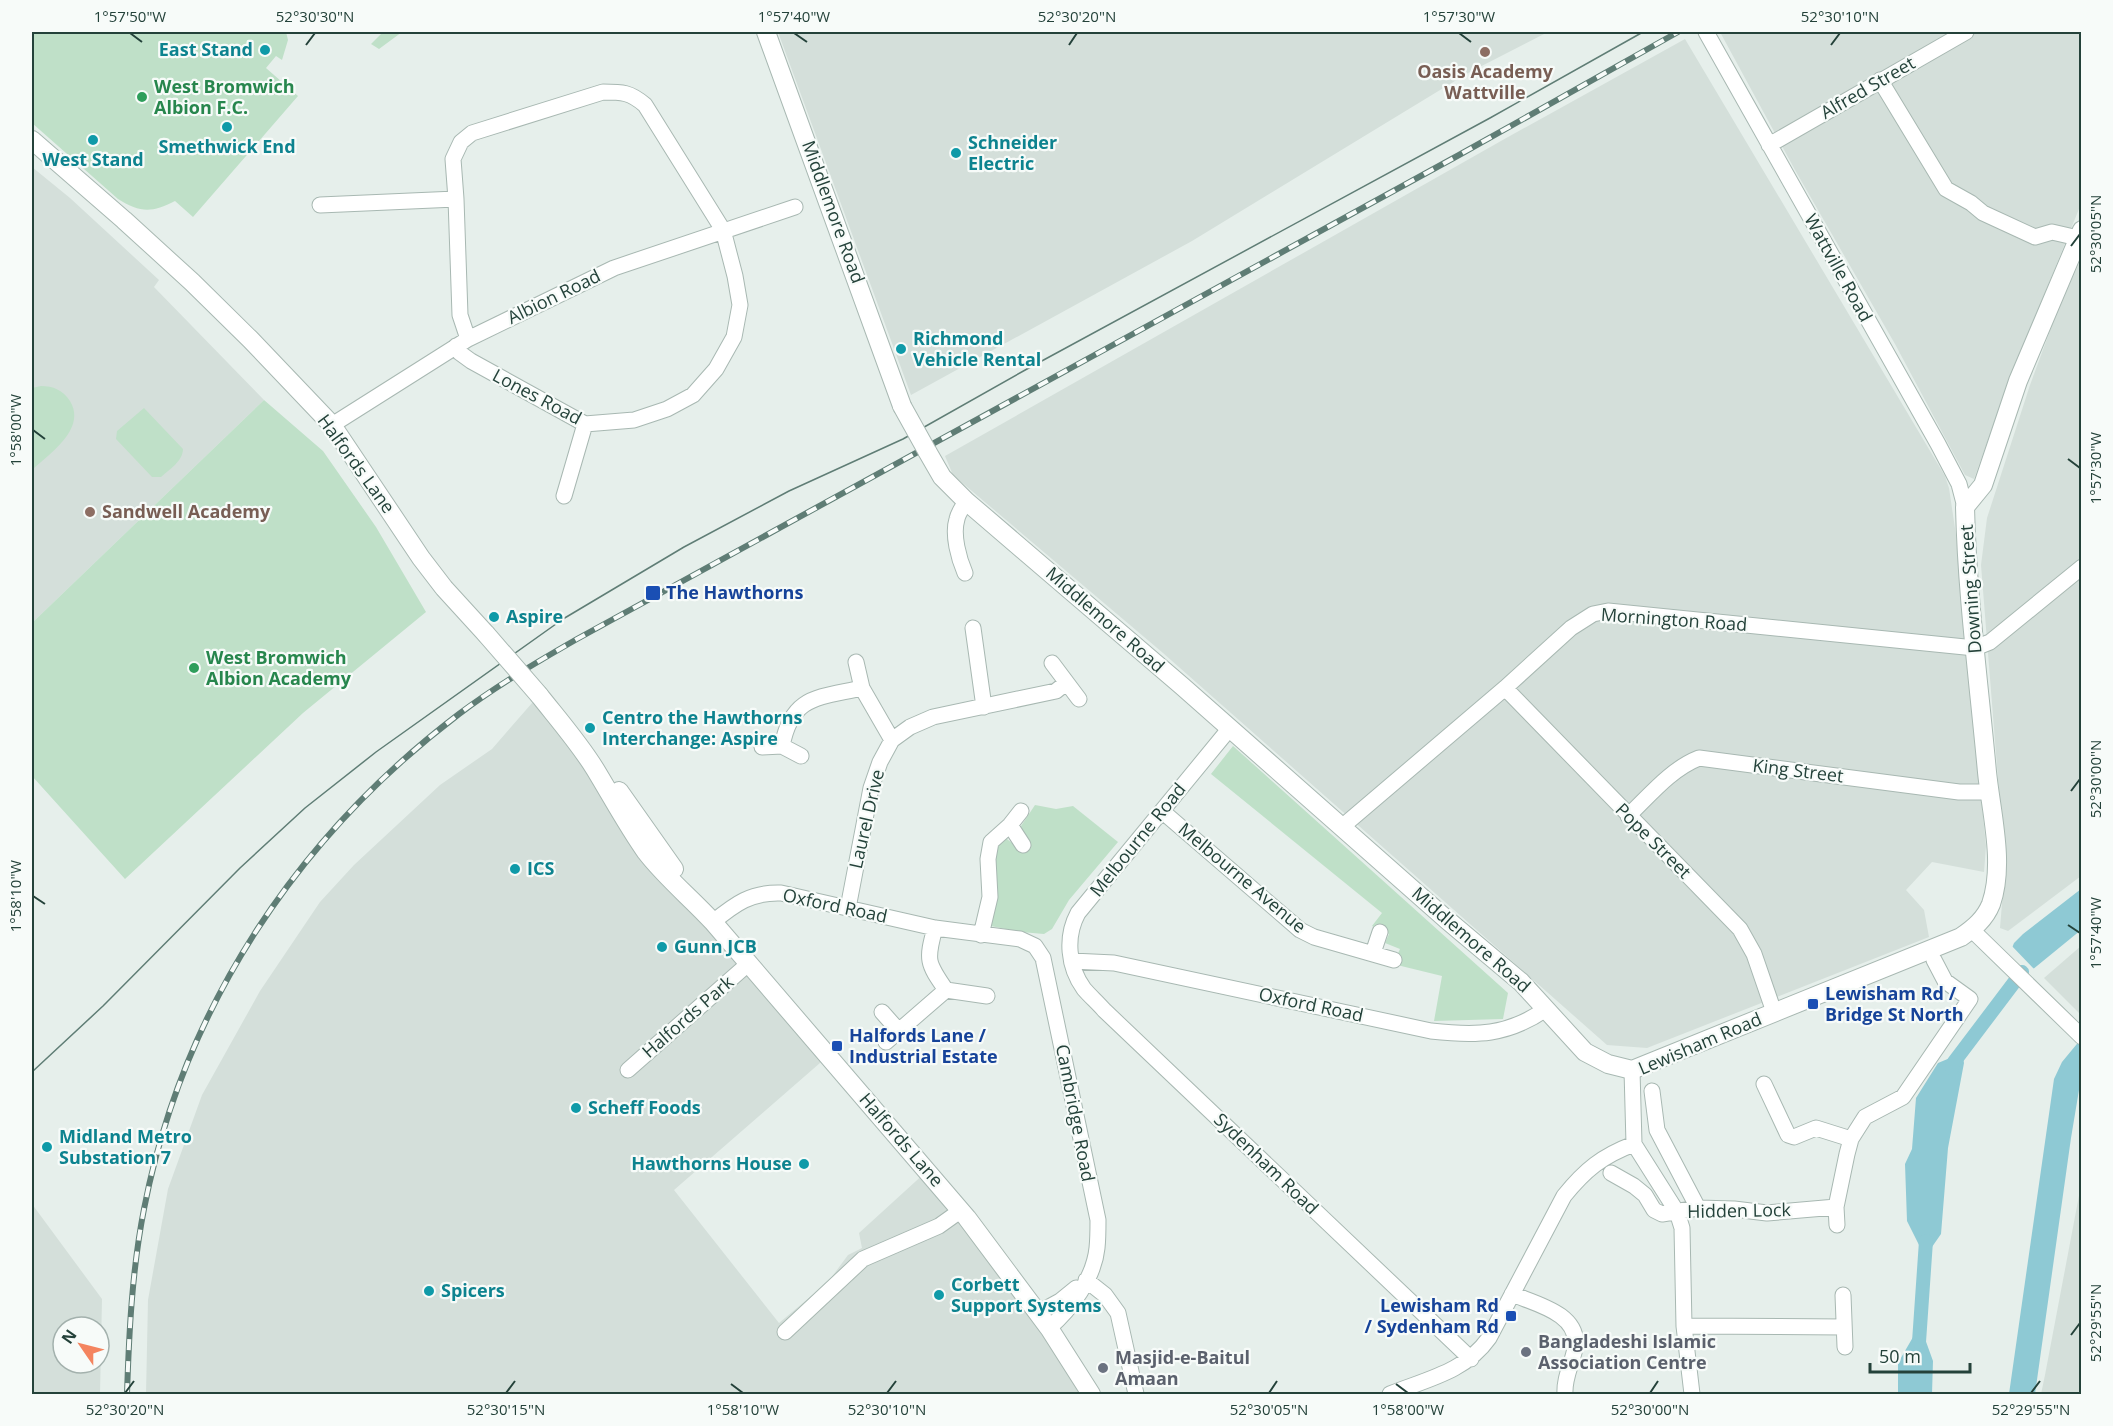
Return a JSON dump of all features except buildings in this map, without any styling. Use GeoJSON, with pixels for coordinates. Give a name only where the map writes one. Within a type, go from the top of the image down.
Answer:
{"type":"FeatureCollection","features":[{"type":"Feature","properties":{"kind":"street","name":"Middlemore Road"},"geometry":{"type":"LineString","coordinates":[[766,32],[902,406],[942,477],[966,501],[1521,982],[1585,1052],[1602,1061],[1632,1070]]}},
{"type":"Feature","properties":{"kind":"street","name":"Wattville Road"},"geometry":{"type":"LineString","coordinates":[[1706,32],[1959,484],[1965,507]]}},
{"type":"Feature","properties":{"kind":"street","name":"Alfred Street"},"geometry":{"type":"LineString","coordinates":[[1769,145],[1966,32]]}},
{"type":"Feature","properties":{"kind":"street"},"geometry":{"type":"LineString","coordinates":[[1880,80],[1946,189],[1971,203],[1983,213],[2035,237],[2052,232],[2080,234]]}},
{"type":"Feature","properties":{"kind":"street","name":"Lones Road"},"geometry":{"type":"LineString","coordinates":[[603,92],[621,92],[634,96],[645,105],[723,230],[740,305],[734,337],[716,369],[693,394],[667,409],[634,420],[585,424],[460,353],[462,342],[453,159],[461,142],[472,133],[603,92]]}},
{"type":"Feature","properties":{"kind":"street","name":"Halfords Lane"},"geometry":{"type":"LineString","coordinates":[[32,140],[192,282],[332,425],[421,558],[444,588],[539,695],[596,770],[619,811],[645,850],[663,873],[693,899],[960,1211],[1050,1328],[1091,1395]]}},
{"type":"Feature","properties":{"kind":"street"},"geometry":{"type":"LineString","coordinates":[[320,205],[456,199]]}},
{"type":"Feature","properties":{"kind":"street","name":"Albion Road"},"geometry":{"type":"LineString","coordinates":[[332,425],[462,342],[614,268],[795,207]]}},
{"type":"Feature","properties":{"kind":"street","name":"Downing Street"},"geometry":{"type":"LineString","coordinates":[[1972,930],[1984,918],[1992,902],[1996,873],[1996,836],[1989,792],[1975,648],[1965,507],[1983,484],[2018,381],[2080,234]]}},
{"type":"Feature","properties":{"kind":"street"},"geometry":{"type":"LineString","coordinates":[[564,496],[585,424]]}},
{"type":"Feature","properties":{"kind":"street"},"geometry":{"type":"LineString","coordinates":[[965,573],[960,562],[955,527],[957,516],[966,501]]}},
{"type":"Feature","properties":{"kind":"street"},"geometry":{"type":"LineString","coordinates":[[1975,648],[1990,642],[2082,567]]}},
{"type":"Feature","properties":{"kind":"street","name":"Mornington Road"},"geometry":{"type":"LineString","coordinates":[[1343,826],[1505,688],[1571,628],[1593,614],[1608,611],[1975,648]]}},
{"type":"Feature","properties":{"kind":"street"},"geometry":{"type":"LineString","coordinates":[[973,627],[984,707]]}},
{"type":"Feature","properties":{"kind":"street"},"geometry":{"type":"LineString","coordinates":[[856,662],[862,688],[892,740],[910,727],[933,717],[1056,691],[1066,682]]}},
{"type":"Feature","properties":{"kind":"street"},"geometry":{"type":"LineString","coordinates":[[1052,663],[1079,699]]}},
{"type":"Feature","properties":{"kind":"street"},"geometry":{"type":"LineString","coordinates":[[782,746],[785,730],[794,714],[804,703],[862,688]]}},
{"type":"Feature","properties":{"kind":"street","name":"Pope Street"},"geometry":{"type":"LineString","coordinates":[[1505,688],[1740,929],[1754,954],[1774,1012]]}},
{"type":"Feature","properties":{"kind":"street","name":"Melbourne Road"},"geometry":{"type":"LineString","coordinates":[[1072,961],[1069,942],[1073,922],[1078,913],[1230,728]]}},
{"type":"Feature","properties":{"kind":"street","name":"Laurel Drive"},"geometry":{"type":"LineString","coordinates":[[848,908],[871,788],[880,762],[892,740]]}},
{"type":"Feature","properties":{"kind":"street"},"geometry":{"type":"LineString","coordinates":[[762,747],[782,746],[801,756]]}},
{"type":"Feature","properties":{"kind":"street","name":"King Street"},"geometry":{"type":"LineString","coordinates":[[1628,816],[1674,772],[1699,758],[1959,792],[1989,792]]}},
{"type":"Feature","properties":{"kind":"street"},"geometry":{"type":"LineString","coordinates":[[981,935],[990,897],[988,860],[991,842],[1010,825],[1021,810]]}},
{"type":"Feature","properties":{"kind":"street","name":"Melbourne Avenue"},"geometry":{"type":"LineString","coordinates":[[1162,811],[1300,930],[1314,937],[1394,960]]}},
{"type":"Feature","properties":{"kind":"street"},"geometry":{"type":"LineString","coordinates":[[1010,825],[1023,845]]}},
{"type":"Feature","properties":{"kind":"street","name":"Oxford Road"},"geometry":{"type":"LineString","coordinates":[[713,922],[733,906],[764,893],[781,893],[935,927],[1020,939],[1035,946]]}},
{"type":"Feature","properties":{"kind":"street"},"geometry":{"type":"LineString","coordinates":[[935,927],[930,945],[929,964],[946,990]]}},
{"type":"Feature","properties":{"kind":"street"},"geometry":{"type":"LineString","coordinates":[[1972,930],[2078,1033]]}},
{"type":"Feature","properties":{"kind":"street","name":"Lewisham Road"},"geometry":{"type":"LineString","coordinates":[[1634,1144],[1632,1070],[1953,940],[1972,930]]}},
{"type":"Feature","properties":{"kind":"street"},"geometry":{"type":"LineString","coordinates":[[1373,953],[1380,932]]}},
{"type":"Feature","properties":{"kind":"street","name":"Cambridge Road"},"geometry":{"type":"LineString","coordinates":[[1035,946],[1043,958],[1098,1220],[1097,1250],[1092,1268],[1072,1304],[1050,1328]]}},
{"type":"Feature","properties":{"kind":"street"},"geometry":{"type":"LineString","coordinates":[[1837,1225],[1836,1207],[1851,1139],[1865,1117],[1903,1097],[1970,999],[1945,981],[1934,960]]}},
{"type":"Feature","properties":{"kind":"street","name":"Oxford Road"},"geometry":{"type":"LineString","coordinates":[[1072,961],[1114,963],[1448,1033],[1483,1034],[1506,1030],[1530,1020],[1546,1009]]}},
{"type":"Feature","properties":{"kind":"street","name":"Sydenham Road"},"geometry":{"type":"LineString","coordinates":[[1072,961],[1084,989],[1104,1010],[1470,1359]]}},
{"type":"Feature","properties":{"kind":"street","name":"Halfords Park"},"geometry":{"type":"LineString","coordinates":[[628,1070],[748,964]]}},
{"type":"Feature","properties":{"kind":"street"},"geometry":{"type":"LineString","coordinates":[[886,1042],[898,1029],[946,990],[987,996]]}},
{"type":"Feature","properties":{"kind":"street"},"geometry":{"type":"LineString","coordinates":[[882,1012],[898,1029]]}},
{"type":"Feature","properties":{"kind":"street"},"geometry":{"type":"LineString","coordinates":[[1764,1084],[1788,1135],[1794,1137],[1816,1128],[1851,1139]]}},
{"type":"Feature","properties":{"kind":"street"},"geometry":{"type":"LineString","coordinates":[[1652,1091],[1658,1130],[1698,1208]]}},
{"type":"Feature","properties":{"kind":"street"},"geometry":{"type":"LineString","coordinates":[[1390,1395],[1426,1387],[1480,1351],[1490,1338],[1564,1196],[1593,1164],[1617,1150],[1634,1144],[1677,1212],[1682,1237],[1684,1326],[1692,1395]]}},
{"type":"Feature","properties":{"kind":"street"},"geometry":{"type":"LineString","coordinates":[[1611,1173],[1645,1195],[1654,1210],[1662,1214],[1677,1212]]}},
{"type":"Feature","properties":{"kind":"street","name":"Hidden Lock"},"geometry":{"type":"LineString","coordinates":[[1677,1212],[1698,1208],[1767,1213],[1836,1207]]}},
{"type":"Feature","properties":{"kind":"street"},"geometry":{"type":"LineString","coordinates":[[785,1332],[863,1258],[939,1226],[960,1211]]}},
{"type":"Feature","properties":{"kind":"street"},"geometry":{"type":"LineString","coordinates":[[1038,1313],[1060,1301],[1086,1280],[1105,1295],[1118,1313],[1136,1395]]}},
{"type":"Feature","properties":{"kind":"street"},"geometry":{"type":"LineString","coordinates":[[1512,1294],[1554,1312],[1572,1327],[1576,1338],[1575,1348],[1567,1374],[1565,1395]]}},
{"type":"Feature","properties":{"kind":"street"},"geometry":{"type":"LineString","coordinates":[[1843,1295],[1845,1347]]}},
{"type":"Feature","properties":{"kind":"street"},"geometry":{"type":"LineString","coordinates":[[1684,1326],[1844,1326]]}},
{"type":"Feature","properties":{"kind":"shaded area"},"geometry":{"type":"Polygon","coordinates":[[[778,32],[1548,32],[1468,73],[1192,241],[911,395],[778,32]]]}},
{"type":"Feature","properties":{"kind":"shaded area"},"geometry":{"type":"Polygon","coordinates":[[[1720,32],[2081,32],[2081,204],[2008,384],[1974,479],[1965,475],[1895,344],[1795,170],[1720,32]]]}},
{"type":"Feature","properties":{"kind":"shaded area"},"geometry":{"type":"Polygon","coordinates":[[[1685,39],[1945,476],[1956,535],[1986,846],[1984,872],[1932,862],[1906,890],[1924,910],[1929,937],[1647,1048],[1607,1045],[1163,653],[953,475],[945,456],[1685,39]]]}},
{"type":"Feature","properties":{"kind":"shaded area","name":"Sandwell Academy"},"geometry":{"type":"Polygon","coordinates":[[[32,167],[70,198],[159,280],[154,287],[264,400],[32,623],[32,167]]]}},
{"type":"Feature","properties":{"kind":"shaded area"},"geometry":{"type":"Polygon","coordinates":[[[2081,259],[2081,876],[2008,931],[2000,928],[2005,867],[1981,565],[1987,518],[2030,385],[2058,309],[2081,259]]]}},
{"type":"Feature","properties":{"kind":"shaded area"},"geometry":{"type":"Polygon","coordinates":[[[539,695],[675,879],[828,1056],[674,1190],[779,1323],[828,1282],[848,1255],[862,1248],[859,1233],[927,1171],[1091,1394],[146,1394],[148,1300],[168,1189],[202,1095],[260,991],[320,902],[354,865],[440,785],[492,749],[539,695]]]}},
{"type":"Feature","properties":{"kind":"shaded area"},"geometry":{"type":"Polygon","coordinates":[[[2081,946],[2081,1015],[2044,978],[2081,946]]]}},
{"type":"Feature","properties":{"kind":"shaded area"},"geometry":{"type":"Polygon","coordinates":[[[2081,1185],[2081,1394],[2041,1394],[2045,1375],[2081,1185]]]}},
{"type":"Feature","properties":{"kind":"shaded area"},"geometry":{"type":"Polygon","coordinates":[[[32,1204],[102,1299],[102,1315],[51,1315],[51,1375],[100,1375],[100,1394],[32,1394],[32,1204]]]}},
{"type":"Feature","properties":{"kind":"green space"},"geometry":{"type":"Polygon","coordinates":[[[32,32],[286,32],[288,40],[282,60],[276,56],[266,68],[298,96],[193,217],[175,201],[159,208],[140,209],[118,199],[32,123],[32,32]]]}},
{"type":"Feature","properties":{"kind":"green space"},"geometry":{"type":"Polygon","coordinates":[[[383,32],[402,32],[379,49],[371,44],[383,32]]]}},
{"type":"Feature","properties":{"kind":"green space"},"geometry":{"type":"Polygon","coordinates":[[[41,386],[57,389],[67,397],[74,411],[74,421],[64,440],[32,470],[32,388],[41,386]]]}},
{"type":"Feature","properties":{"kind":"green space","name":"West Bromwich Albion Academy"},"geometry":{"type":"Polygon","coordinates":[[[264,400],[323,451],[376,527],[426,612],[303,713],[125,879],[32,776],[32,623],[264,400]]]}},
{"type":"Feature","properties":{"kind":"green space"},"geometry":{"type":"Polygon","coordinates":[[[144,408],[183,449],[178,461],[161,477],[152,477],[116,439],[117,431],[144,408]]]}},
{"type":"Feature","properties":{"kind":"green space"},"geometry":{"type":"Polygon","coordinates":[[[1233,746],[1508,993],[1503,1019],[1434,1021],[1442,976],[1393,964],[1400,949],[1385,943],[1389,934],[1372,926],[1382,913],[1211,774],[1233,746]]]}},
{"type":"Feature","properties":{"kind":"green space"},"geometry":{"type":"Polygon","coordinates":[[[1035,805],[1056,809],[1073,806],[1118,842],[1069,900],[1052,929],[1044,934],[991,926],[997,878],[992,865],[997,845],[1002,838],[1007,839],[1018,848],[1027,842],[1021,826],[1035,805]]]}},
{"type":"Feature","properties":{"kind":"water"},"geometry":{"type":"Polygon","coordinates":[[[2081,889],[2081,930],[2011,987],[2017,960],[2012,948],[2014,943],[2081,889]]]}},
{"type":"Feature","properties":{"kind":"water"},"geometry":{"type":"Polygon","coordinates":[[[2081,1039],[2081,1078],[2035,1394],[2009,1394],[2054,1079],[2062,1062],[2081,1039]]]}},
{"type":"Feature","properties":{"kind":"water"},"geometry":{"type":"Polygon","coordinates":[[[1962,1053],[1964,1063],[1948,1148],[1941,1234],[1925,1257],[1907,1221],[1905,1164],[1912,1149],[1916,1098],[1938,1063],[1962,1053]]]}},
{"type":"Feature","properties":{"kind":"water"},"geometry":{"type":"Polygon","coordinates":[[[1920,1325],[1933,1361],[1932,1394],[1898,1394],[1898,1363],[1920,1325]]]}},
{"type":"Feature","properties":{"kind":"pier"},"geometry":{"type":"Polygon","coordinates":[[[2010,944],[2036,971],[2013,989],[2008,985],[2014,960],[2009,948],[2010,944]]]}},
{"type":"Feature","properties":{"kind":"waterway"},"geometry":{"type":"LineString","coordinates":[[1952,1068],[1954,1062],[2022,972]]}},
{"type":"Feature","properties":{"kind":"waterway"},"geometry":{"type":"LineString","coordinates":[[1919,1342],[1926,1241]]}},
{"type":"Feature","properties":{"kind":"tram line"},"geometry":{"type":"LineString","coordinates":[[32,1072],[103,1006],[240,868],[305,808],[376,752],[563,619],[684,547],[789,491],[903,439],[1643,32]]}},
{"type":"Feature","properties":{"kind":"railway"},"geometry":{"type":"LineString","coordinates":[[127,1394],[134,1278],[144,1209],[162,1135],[187,1064],[218,996],[255,932],[298,872],[347,815],[401,762],[473,704],[577,639],[1459,155],[1678,32]]}},
{"type":"Feature","properties":{"kind":"place","name":"East Stand"},"geometry":{"type":"Point","coordinates":[265,50]}},
{"type":"Feature","properties":{"kind":"place","name":"Oasis Academy Wattville"},"geometry":{"type":"Point","coordinates":[1485,52]}},
{"type":"Feature","properties":{"kind":"place","name":"West Bromwich Albion F.C."},"geometry":{"type":"Point","coordinates":[142,97]}},
{"type":"Feature","properties":{"kind":"place","name":"Smethwick End"},"geometry":{"type":"Point","coordinates":[227,127]}},
{"type":"Feature","properties":{"kind":"place","name":"West Stand"},"geometry":{"type":"Point","coordinates":[93,140]}},
{"type":"Feature","properties":{"kind":"place","name":"Schneider Electric"},"geometry":{"type":"Point","coordinates":[956,153]}},
{"type":"Feature","properties":{"kind":"place","name":"Richmond Vehicle Rental"},"geometry":{"type":"Point","coordinates":[901,349]}},
{"type":"Feature","properties":{"kind":"place","name":"Sandwell Academy"},"geometry":{"type":"Point","coordinates":[90,512]}},
{"type":"Feature","properties":{"kind":"place","name":"The Hawthorns"},"geometry":{"type":"Point","coordinates":[653,593]}},
{"type":"Feature","properties":{"kind":"place","name":"Aspire"},"geometry":{"type":"Point","coordinates":[494,617]}},
{"type":"Feature","properties":{"kind":"place","name":"West Bromwich Albion Academy"},"geometry":{"type":"Point","coordinates":[194,668]}},
{"type":"Feature","properties":{"kind":"place","name":"Centro the Hawthorns Interchange: Aspire"},"geometry":{"type":"Point","coordinates":[590,728]}},
{"type":"Feature","properties":{"kind":"place","name":"ICS"},"geometry":{"type":"Point","coordinates":[515,869]}},
{"type":"Feature","properties":{"kind":"place","name":"Gunn JCB"},"geometry":{"type":"Point","coordinates":[662,947]}},
{"type":"Feature","properties":{"kind":"place","name":"Lewisham Rd / Bridge St North"},"geometry":{"type":"Point","coordinates":[1813,1004]}},
{"type":"Feature","properties":{"kind":"place","name":"Halfords Lane / Industrial Estate"},"geometry":{"type":"Point","coordinates":[837,1046]}},
{"type":"Feature","properties":{"kind":"place","name":"Scheff Foods"},"geometry":{"type":"Point","coordinates":[576,1108]}},
{"type":"Feature","properties":{"kind":"place","name":"Midland Metro Substation 7"},"geometry":{"type":"Point","coordinates":[47,1147]}},
{"type":"Feature","properties":{"kind":"place","name":"Hawthorns House"},"geometry":{"type":"Point","coordinates":[804,1164]}},
{"type":"Feature","properties":{"kind":"place","name":"Spicers"},"geometry":{"type":"Point","coordinates":[429,1291]}},
{"type":"Feature","properties":{"kind":"place","name":"Corbett Support Systems"},"geometry":{"type":"Point","coordinates":[939,1295]}},
{"type":"Feature","properties":{"kind":"place","name":"Lewisham Rd / Sydenham Rd"},"geometry":{"type":"Point","coordinates":[1511,1316]}},
{"type":"Feature","properties":{"kind":"place","name":"Bangladeshi Islamic Association Centre"},"geometry":{"type":"Point","coordinates":[1526,1352]}},
{"type":"Feature","properties":{"kind":"place","name":"Masjid-e-Baitul Amaan"},"geometry":{"type":"Point","coordinates":[1103,1368]}}]}
